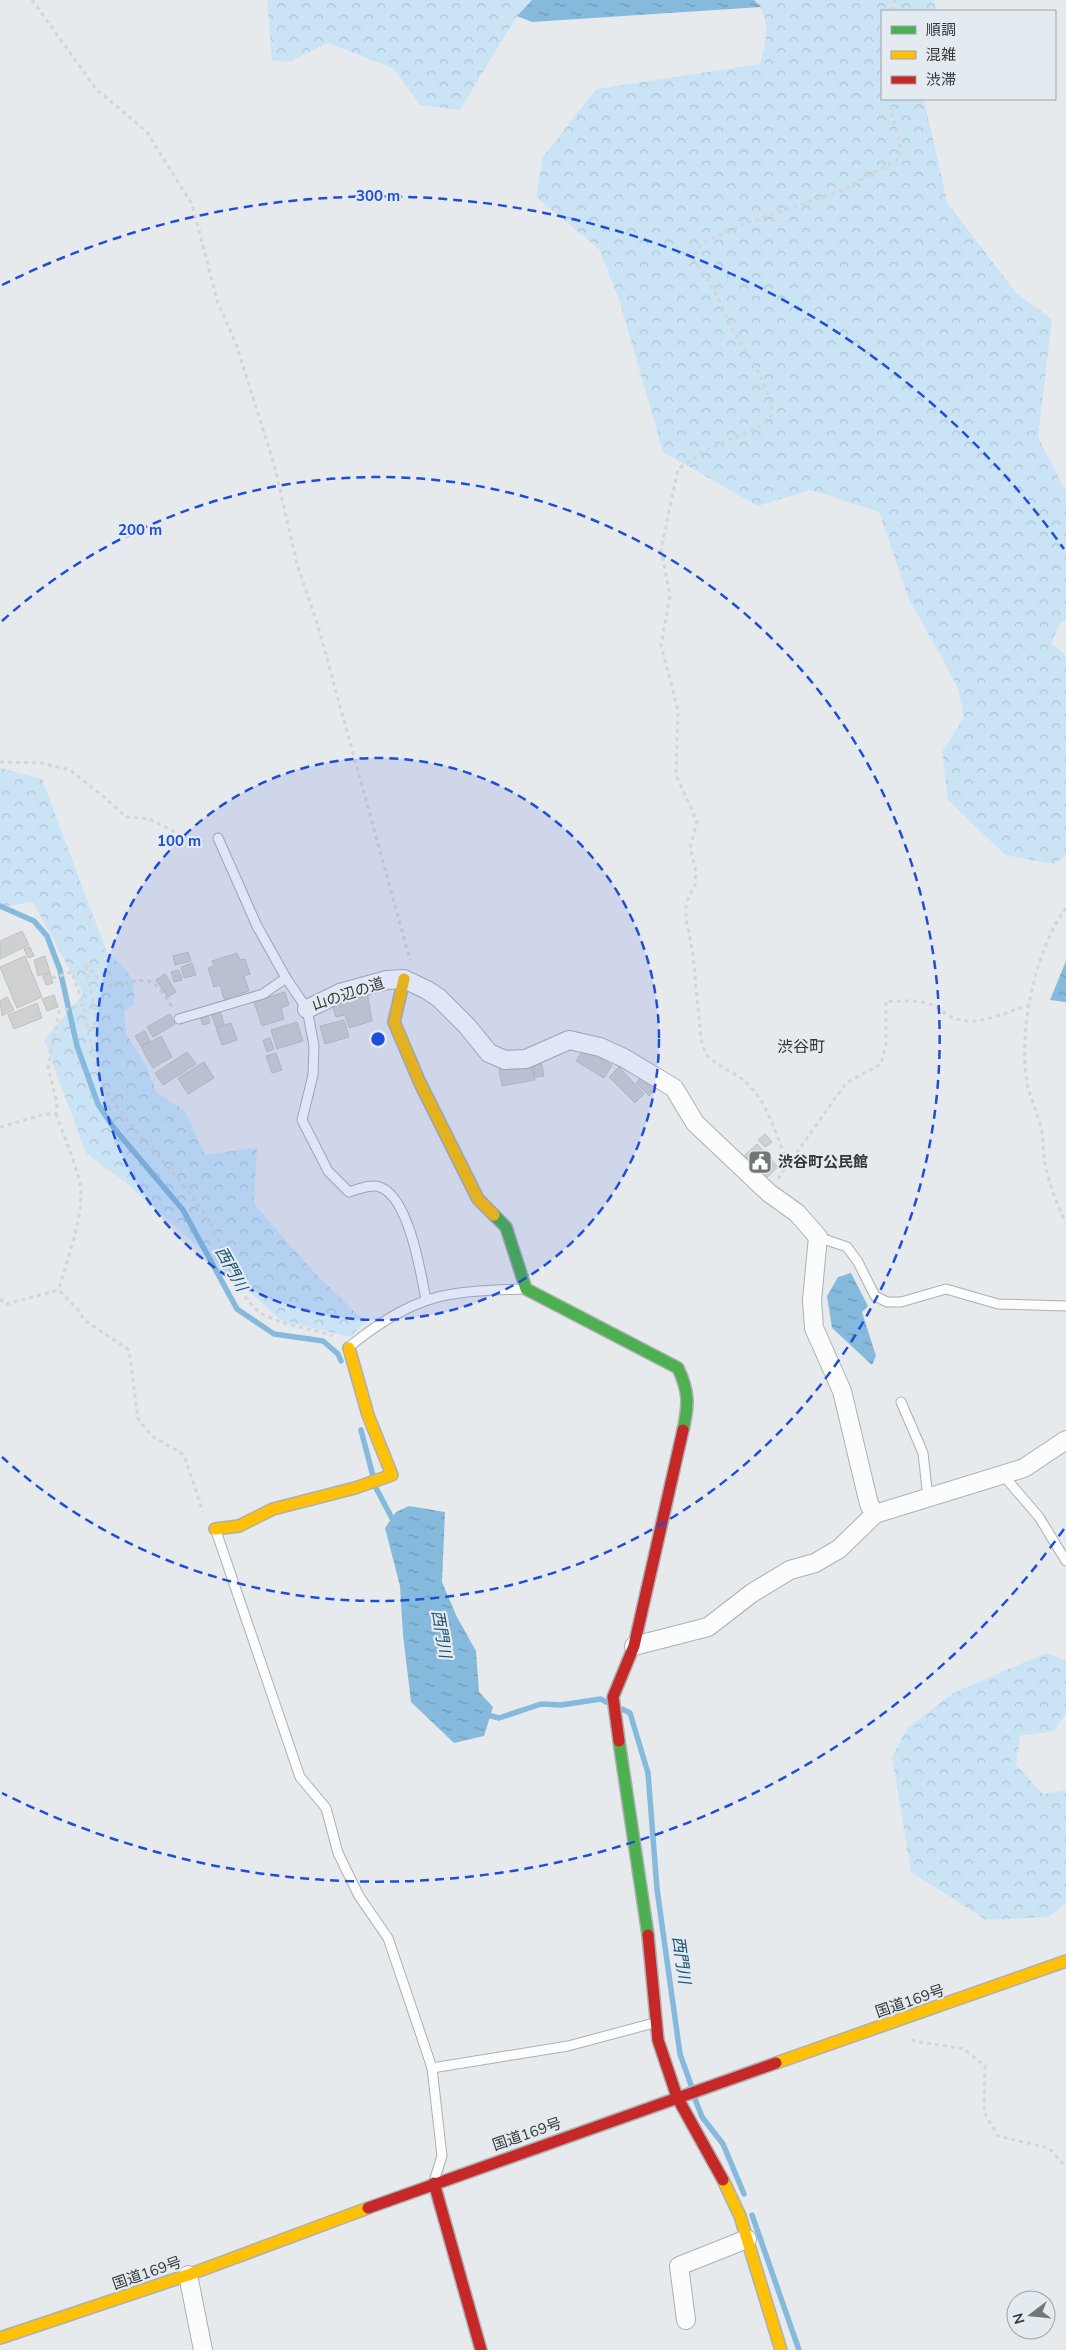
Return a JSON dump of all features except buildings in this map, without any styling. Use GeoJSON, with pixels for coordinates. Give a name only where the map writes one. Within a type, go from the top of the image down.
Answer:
{"type":"FeatureCollection","features":[{"type":"Feature","properties":{"kind":"main road"},"geometry":{"type":"LineString","coordinates":[[404,980],[394,1022],[420,1083],[478,1199],[506,1227],[526,1288],[678,1368],[687,1388],[686,1416],[634,1646],[613,1697],[649,1943],[658,2040],[677,2097],[720,2170],[740,2216],[781,2350]]}},
{"type":"Feature","properties":{"kind":"main road"},"geometry":{"type":"LineString","coordinates":[[215,1529],[240,1526],[273,1509],[355,1488],[392,1475],[368,1415],[348,1348]]}},
{"type":"Feature","properties":{"kind":"main road","name":"国道169号"},"geometry":{"type":"LineString","coordinates":[[0,2338],[188,2275],[434,2183],[708,2086],[898,2022],[1066,1961]]}},
{"type":"Feature","properties":{"kind":"main road"},"geometry":{"type":"LineString","coordinates":[[434,2183],[481,2350]]}},
{"type":"Feature","properties":{"kind":"street","name":"山の辺の道"},"geometry":{"type":"LineString","coordinates":[[307,1009],[340,994],[387,980],[404,980],[427,990],[438,998],[467,1026],[489,1053],[505,1060],[526,1059],[569,1040],[600,1047],[674,1088],[695,1123],[769,1193],[797,1213],[818,1237]]}},
{"type":"Feature","properties":{"kind":"street"},"geometry":{"type":"LineString","coordinates":[[818,1237],[812,1300],[814,1328],[842,1391],[869,1504],[875,1514]]}},
{"type":"Feature","properties":{"kind":"street"},"geometry":{"type":"LineString","coordinates":[[634,1646],[708,1627],[752,1593],[790,1570],[815,1563],[839,1549],[875,1514],[1024,1468],[1066,1440]]}},
{"type":"Feature","properties":{"kind":"street"},"geometry":{"type":"LineString","coordinates":[[686,2320],[679,2266],[747,2239]]}},
{"type":"Feature","properties":{"kind":"street"},"geometry":{"type":"LineString","coordinates":[[188,2275],[203,2350]]}},
{"type":"Feature","properties":{"kind":"lane","name":"山の辺の道"},"geometry":{"type":"LineString","coordinates":[[218,838],[257,926],[286,978],[307,1009]]}},
{"type":"Feature","properties":{"kind":"lane"},"geometry":{"type":"LineString","coordinates":[[179,1019],[264,994],[286,978]]}},
{"type":"Feature","properties":{"kind":"lane"},"geometry":{"type":"LineString","coordinates":[[307,1009],[314,1046],[312,1075],[302,1120],[328,1171],[348,1192],[368,1186],[381,1187],[392,1194],[415,1244],[426,1300]]}},
{"type":"Feature","properties":{"kind":"lane"},"geometry":{"type":"LineString","coordinates":[[818,1237],[847,1247],[858,1262],[875,1296],[887,1302],[901,1302],[946,1290],[998,1304],[1066,1306]]}},
{"type":"Feature","properties":{"kind":"lane"},"geometry":{"type":"LineString","coordinates":[[348,1348],[397,1314],[426,1300],[453,1294],[526,1288]]}},
{"type":"Feature","properties":{"kind":"lane"},"geometry":{"type":"LineString","coordinates":[[901,1402],[923,1453],[928,1498]]}},
{"type":"Feature","properties":{"kind":"lane"},"geometry":{"type":"LineString","coordinates":[[1003,1475],[1039,1517],[1066,1561]]}},
{"type":"Feature","properties":{"kind":"lane"},"geometry":{"type":"LineString","coordinates":[[215,1529],[300,1777],[326,1808],[338,1853],[359,1896],[388,1938],[432,2068],[442,2156],[434,2183]]}},
{"type":"Feature","properties":{"kind":"lane"},"geometry":{"type":"LineString","coordinates":[[432,2068],[568,2046],[657,2022]]}},
{"type":"Feature","properties":{"kind":"path"},"geometry":{"type":"LineString","coordinates":[[32,0],[96,89],[146,131],[192,204],[218,302],[235,342],[274,464],[296,564],[318,626],[410,958],[404,980]]}},
{"type":"Feature","properties":{"kind":"path"},"geometry":{"type":"LineString","coordinates":[[888,100],[900,144],[900,158],[843,190],[747,223],[702,243],[693,258],[711,284],[733,330],[759,373],[772,404],[771,416],[764,425],[706,450],[678,469],[661,549],[670,596],[662,645],[678,710],[676,775],[697,821],[690,848],[696,871],[695,885],[686,904],[686,918],[693,955],[701,1039],[710,1059],[738,1074],[756,1094],[767,1114],[788,1163],[794,1159],[846,1083],[881,1064],[886,1044],[886,1001],[933,1005],[942,1013],[955,1019],[969,1022],[1029,1005]]}},
{"type":"Feature","properties":{"kind":"path"},"geometry":{"type":"LineString","coordinates":[[0,762],[42,763],[70,770],[126,817],[150,819],[196,843],[218,838]]}},
{"type":"Feature","properties":{"kind":"path"},"geometry":{"type":"LineString","coordinates":[[1066,908],[1048,940],[1029,1005],[1025,1048],[1027,1083],[1041,1128],[1046,1169],[1066,1223]]}},
{"type":"Feature","properties":{"kind":"path"},"geometry":{"type":"LineString","coordinates":[[88,1031],[93,1028],[96,1017],[85,963],[95,976],[110,986],[147,979],[153,982],[169,1002],[179,1019]]}},
{"type":"Feature","properties":{"kind":"path"},"geometry":{"type":"LineString","coordinates":[[53,978],[72,972],[95,1059],[106,1091],[158,1158],[182,1184],[207,1218],[221,1244],[241,1290],[260,1312],[274,1319],[315,1329],[334,1336],[348,1348]]}},
{"type":"Feature","properties":{"kind":"path"},"geometry":{"type":"LineString","coordinates":[[59,1290],[67,1258],[77,1232],[82,1190],[56,1114],[57,1103],[48,1066],[55,1024],[61,1010],[82,1004]]}},
{"type":"Feature","properties":{"kind":"path"},"geometry":{"type":"LineString","coordinates":[[0,1127],[45,1114],[56,1114]]}},
{"type":"Feature","properties":{"kind":"path"},"geometry":{"type":"LineString","coordinates":[[0,1299],[6,1304],[59,1290]]}},
{"type":"Feature","properties":{"kind":"path"},"geometry":{"type":"LineString","coordinates":[[59,1290],[79,1311],[84,1320],[129,1350],[138,1418],[152,1436],[184,1455],[204,1517],[215,1529]]}},
{"type":"Feature","properties":{"kind":"path"},"geometry":{"type":"LineString","coordinates":[[898,2022],[914,2041],[964,2049],[985,2066],[984,2112],[998,2136],[1049,2148],[1066,2167]]}},
{"type":"Feature","properties":{"kind":"green space"},"geometry":{"type":"Polygon","coordinates":[[[267,0],[532,0],[517,16],[460,110],[420,105],[394,69],[328,43],[288,62],[272,60],[267,0]]]}},
{"type":"Feature","properties":{"kind":"green space"},"geometry":{"type":"Polygon","coordinates":[[[754,0],[934,0],[936,10],[881,10],[881,100],[924,100],[947,202],[1016,293],[1052,319],[1038,437],[1066,492],[1066,619],[1060,624],[1051,643],[1066,655],[1066,856],[1053,864],[1005,855],[948,800],[942,752],[964,718],[958,688],[908,597],[879,512],[811,490],[758,506],[663,452],[618,296],[599,249],[536,197],[543,157],[596,89],[760,64],[766,39],[766,23],[760,8],[754,0]]]}},
{"type":"Feature","properties":{"kind":"green space"},"geometry":{"type":"Polygon","coordinates":[[[0,768],[42,779],[107,953],[125,970],[132,980],[134,1004],[124,1012],[126,1034],[146,1066],[157,1093],[185,1111],[205,1155],[257,1147],[254,1204],[312,1270],[365,1322],[350,1337],[281,1320],[126,1183],[86,1153],[44,1040],[83,994],[33,902],[0,907],[0,768]]]}},
{"type":"Feature","properties":{"kind":"green space"},"geometry":{"type":"Polygon","coordinates":[[[1046,1653],[1066,1661],[1066,1714],[1054,1731],[1020,1736],[1016,1765],[1043,1794],[1066,1790],[1066,1903],[1048,1917],[986,1920],[911,1872],[892,1757],[908,1727],[955,1692],[1046,1653]]]}},
{"type":"Feature","properties":{"kind":"water"},"geometry":{"type":"Polygon","coordinates":[[[532,0],[754,0],[761,7],[532,22],[517,16],[532,0]]]}},
{"type":"Feature","properties":{"kind":"water"},"geometry":{"type":"Polygon","coordinates":[[[1066,961],[1066,1002],[1050,1000],[1066,961]]]}},
{"type":"Feature","properties":{"kind":"water"},"geometry":{"type":"Polygon","coordinates":[[[851,1273],[868,1306],[862,1312],[876,1356],[872,1365],[832,1328],[827,1296],[838,1277],[851,1273]]]}},
{"type":"Feature","properties":{"kind":"water"},"geometry":{"type":"Polygon","coordinates":[[[409,1506],[445,1512],[442,1582],[457,1617],[476,1651],[479,1692],[493,1707],[484,1736],[454,1743],[411,1702],[403,1635],[400,1586],[385,1528],[396,1512],[409,1506]]]}},
{"type":"Feature","properties":{"kind":"waterway","name":"西門川"},"geometry":{"type":"LineString","coordinates":[[0,906],[34,921],[47,936],[60,970],[77,1046],[98,1104],[113,1127],[183,1210],[237,1309],[274,1334],[323,1341],[338,1354],[341,1361]]}},
{"type":"Feature","properties":{"kind":"waterway","name":"西門川"},"geometry":{"type":"LineString","coordinates":[[361,1430],[373,1476]]}},
{"type":"Feature","properties":{"kind":"waterway","name":"西門川"},"geometry":{"type":"LineString","coordinates":[[376,1488],[395,1524]]}},
{"type":"Feature","properties":{"kind":"waterway","name":"西門川"},"geometry":{"type":"LineString","coordinates":[[484,1714],[499,1718],[541,1704],[561,1705],[601,1699],[606,1702]]}},
{"type":"Feature","properties":{"kind":"waterway","name":"西門川"},"geometry":{"type":"LineString","coordinates":[[622,1709],[630,1713],[648,1773],[657,1889],[680,2054],[691,2085]]}},
{"type":"Feature","properties":{"kind":"waterway","name":"西門川"},"geometry":{"type":"LineString","coordinates":[[695,2099],[702,2117],[723,2144],[744,2194]]}},
{"type":"Feature","properties":{"kind":"waterway","name":"西門川"},"geometry":{"type":"LineString","coordinates":[[752,2215],[799,2350]]}},
{"type":"Feature","properties":{"kind":"traffic: fast"},"geometry":{"type":"LineString","coordinates":[[494,1215],[506,1227],[526,1289],[678,1368],[687,1398],[683,1430]]}},
{"type":"Feature","properties":{"kind":"traffic: fast"},"geometry":{"type":"LineString","coordinates":[[619,1741],[648,1935]]}},
{"type":"Feature","properties":{"kind":"traffic: slow"},"geometry":{"type":"LineString","coordinates":[[404,979],[394,1022],[420,1083],[478,1199],[494,1215]]}},
{"type":"Feature","properties":{"kind":"traffic: slow"},"geometry":{"type":"LineString","coordinates":[[215,1529],[239,1526],[273,1509],[355,1488],[392,1475],[368,1415],[349,1348]]}},
{"type":"Feature","properties":{"kind":"traffic: slow"},"geometry":{"type":"LineString","coordinates":[[776,2063],[1066,1961]]}},
{"type":"Feature","properties":{"kind":"traffic: slow"},"geometry":{"type":"LineString","coordinates":[[723,2180],[740,2216],[781,2350]]}},
{"type":"Feature","properties":{"kind":"traffic: slow"},"geometry":{"type":"LineString","coordinates":[[0,2338],[188,2275],[368,2208]]}},
{"type":"Feature","properties":{"kind":"traffic: jam"},"geometry":{"type":"LineString","coordinates":[[619,1741],[613,1697],[634,1646],[683,1430]]}},
{"type":"Feature","properties":{"kind":"traffic: jam"},"geometry":{"type":"LineString","coordinates":[[648,1935],[658,2040],[677,2097],[723,2180]]}},
{"type":"Feature","properties":{"kind":"traffic: jam"},"geometry":{"type":"LineString","coordinates":[[368,2208],[776,2063]]}},
{"type":"Feature","properties":{"kind":"traffic: jam"},"geometry":{"type":"LineString","coordinates":[[434,2183],[481,2350]]}},
{"type":"Feature","properties":{"kind":"place","name":"渋谷町公民館"},"geometry":{"type":"Point","coordinates":[760,1162]}},
{"type":"Feature","properties":{"kind":"district","name":"渋谷町"},"geometry":{"type":"Point","coordinates":[801,1047]}}]}
